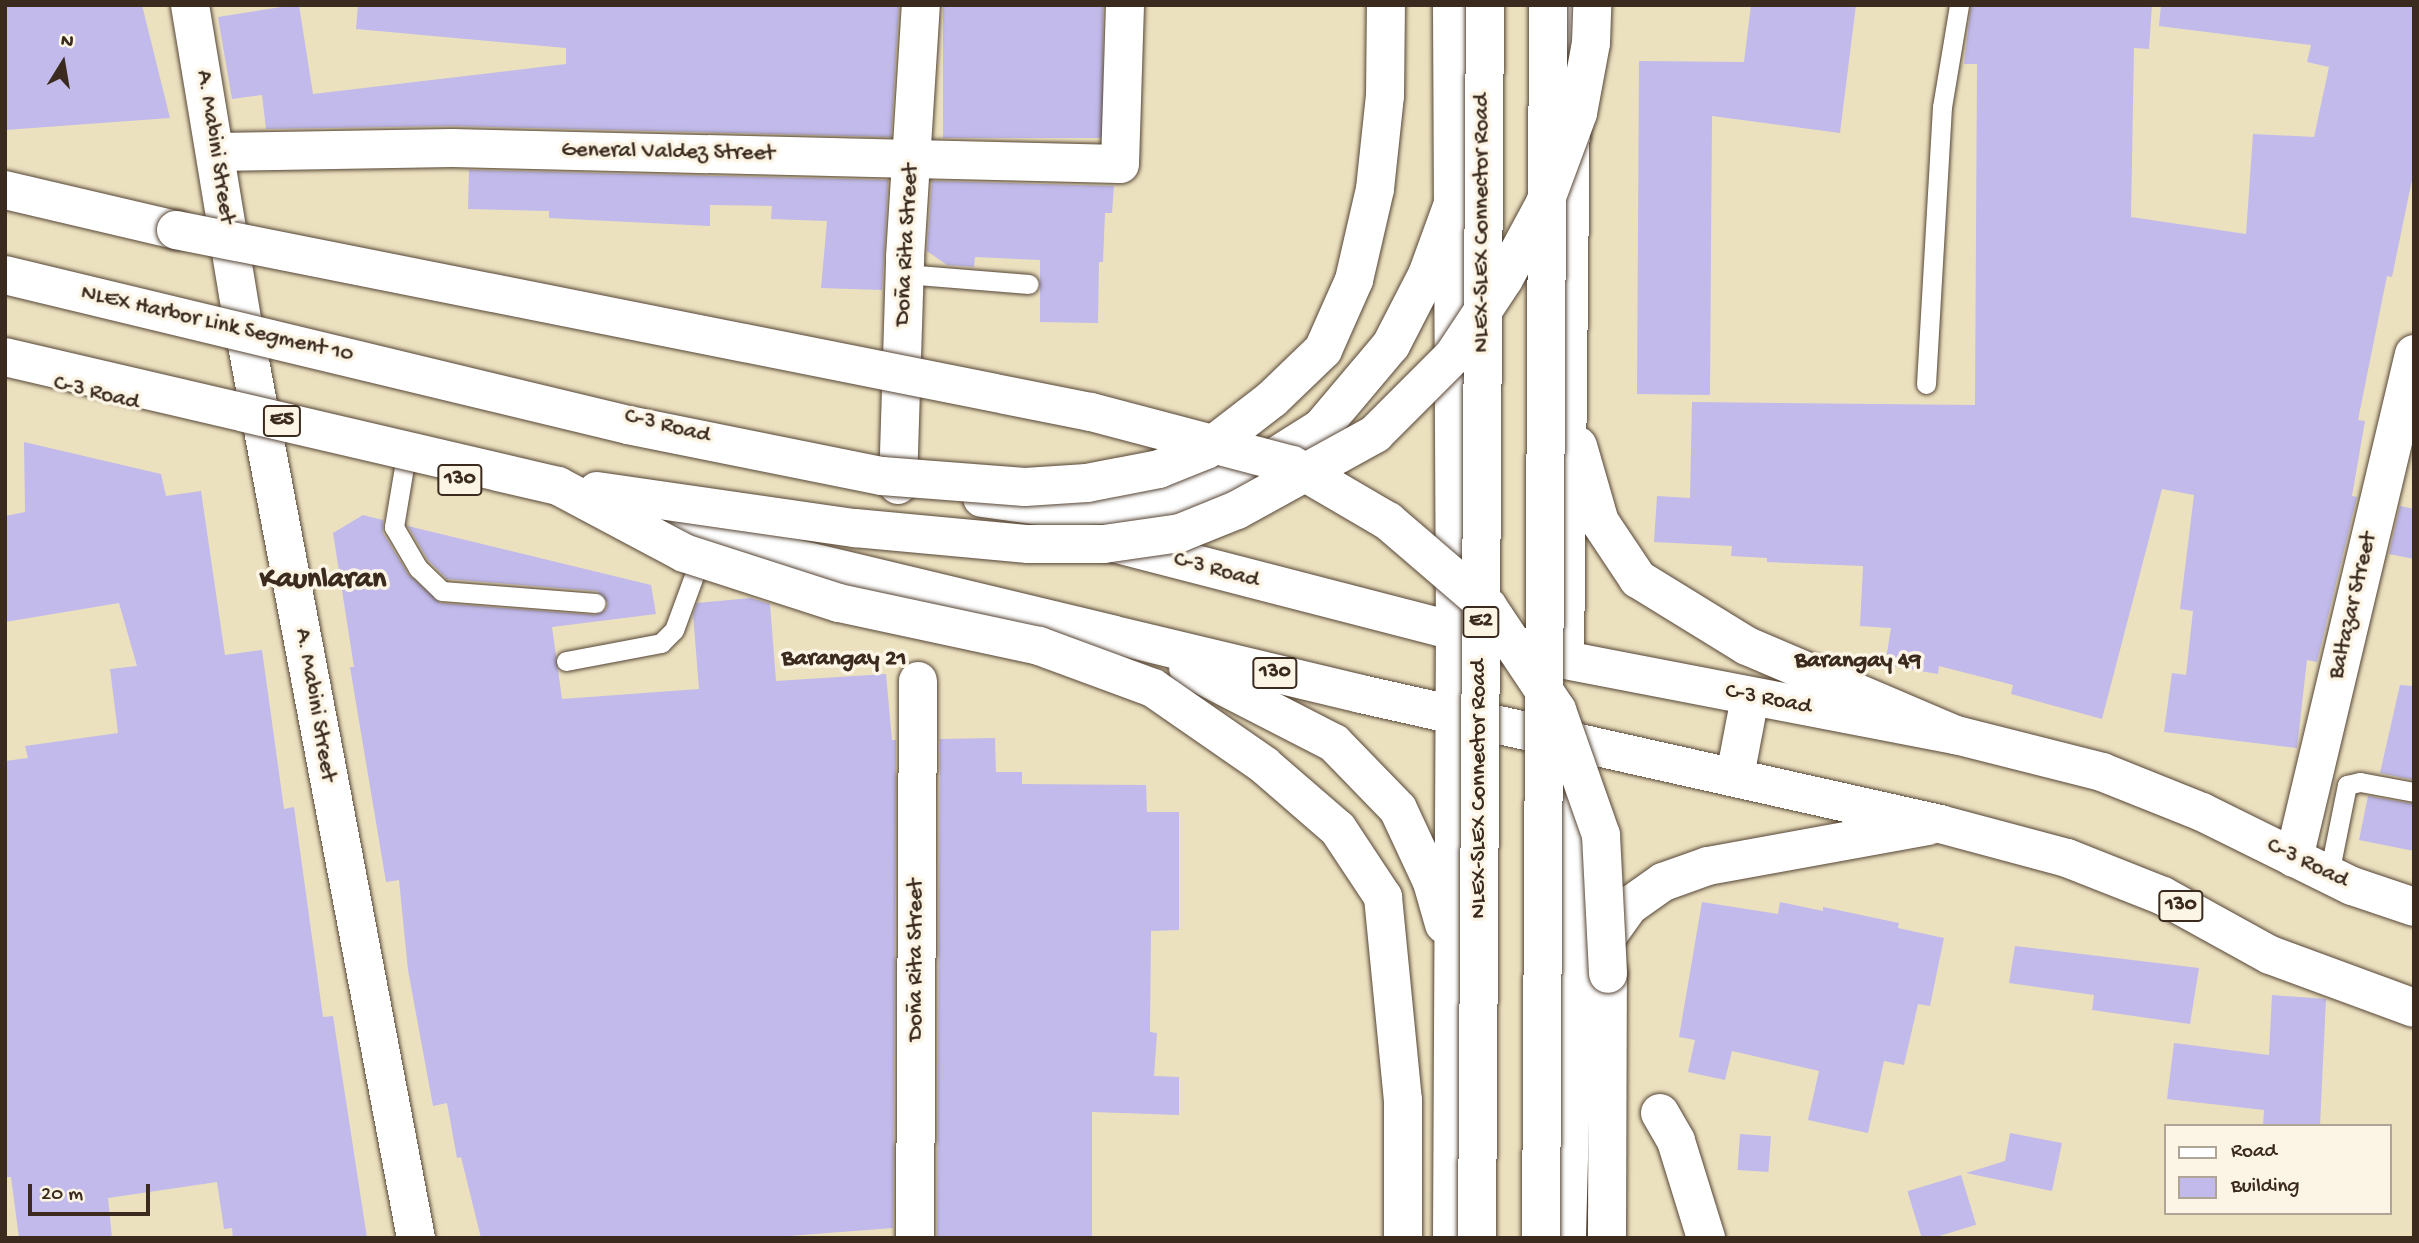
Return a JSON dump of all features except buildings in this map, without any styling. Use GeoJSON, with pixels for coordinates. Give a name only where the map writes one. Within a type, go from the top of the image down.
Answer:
{"type":"FeatureCollection","features":[{"type":"Feature","properties":{"kind":"main road","name":"A. Mabini Street"},"geometry":{"type":"LineString","coordinates":[[190,5],[217,152],[242,319],[416,1238]]}},
{"type":"Feature","properties":{"kind":"main road","name":"Doña Rita Street"},"geometry":{"type":"LineString","coordinates":[[898,485],[905,274],[921,5]]}},
{"type":"Feature","properties":{"kind":"main road","name":"General Valdez Street"},"geometry":{"type":"LineString","coordinates":[[217,152],[452,148],[1120,164],[1125,5]]}},
{"type":"Feature","properties":{"kind":"main road","name":"NLEX Harbor Link Segment 10"},"geometry":{"type":"LineString","coordinates":[[5,275],[429,374],[628,425],[882,476],[1025,487],[1087,483],[1159,469],[1206,450],[1272,399],[1323,350],[1354,280],[1375,189],[1385,96],[1386,5]]}},
{"type":"Feature","properties":{"kind":"main road"},"geometry":{"type":"LineString","coordinates":[[1452,5],[1456,714],[1452,1238]]}},
{"type":"Feature","properties":{"kind":"main road","name":"NLEX-SLEX Connector Road"},"geometry":{"type":"LineString","coordinates":[[1477,1238],[1485,5]]}},
{"type":"Feature","properties":{"kind":"main road"},"geometry":{"type":"LineString","coordinates":[[1541,1238],[1548,5]]}},
{"type":"Feature","properties":{"kind":"main road"},"geometry":{"type":"LineString","coordinates":[[1567,1238],[1572,1044],[1565,660],[1572,5]]}},
{"type":"Feature","properties":{"kind":"main road"},"geometry":{"type":"LineString","coordinates":[[558,486],[855,528],[1028,544],[1104,544],[1180,533],[1237,510],[1375,434],[1453,356],[1504,279],[1544,205],[1578,113],[1591,43],[1592,5]]}},
{"type":"Feature","properties":{"kind":"main road"},"geometry":{"type":"LineString","coordinates":[[5,190],[176,230],[1187,435],[1292,465],[1388,521],[1488,607],[1557,710],[1601,835],[1608,974],[1607,1238]]}},
{"type":"Feature","properties":{"kind":"main road"},"geometry":{"type":"LineString","coordinates":[[898,485],[1047,508],[1151,504],[1238,480],[1321,428],[1391,345],[1427,275],[1455,198]]}},
{"type":"Feature","properties":{"kind":"main road","name":"C-3 Road"},"geometry":{"type":"LineString","coordinates":[[5,262],[242,319],[898,485],[1565,660],[1956,735],[2102,772],[2202,812],[2329,874],[2414,907]]}},
{"type":"Feature","properties":{"kind":"main road","name":"Baltazar Street"},"geometry":{"type":"LineString","coordinates":[[2294,858],[2330,781],[2414,354]]}},
{"type":"Feature","properties":{"kind":"main road","name":"E5"},"geometry":{"type":"LineString","coordinates":[[5,357],[558,486]]}},
{"type":"Feature","properties":{"kind":"main road","name":"C-3 Road"},"geometry":{"type":"LineString","coordinates":[[5,372],[1456,714],[1940,824],[2067,858],[2162,896],[2270,955],[2414,1009]]}},
{"type":"Feature","properties":{"kind":"main road"},"geometry":{"type":"LineString","coordinates":[[1567,410],[1600,522],[1638,579],[1747,646],[1956,735]]}},
{"type":"Feature","properties":{"kind":"main road"},"geometry":{"type":"LineString","coordinates":[[558,486],[684,554],[839,603],[1039,646],[1153,688],[1264,765],[1338,829],[1382,897],[1403,1100],[1403,1238]]}},
{"type":"Feature","properties":{"kind":"main road"},"geometry":{"type":"LineString","coordinates":[[1096,629],[1258,702],[1334,743],[1398,809],[1432,882],[1455,966]]}},
{"type":"Feature","properties":{"kind":"main road","name":"Doña Rita Street"},"geometry":{"type":"LineString","coordinates":[[915,1238],[918,681]]}},
{"type":"Feature","properties":{"kind":"main road"},"geometry":{"type":"LineString","coordinates":[[1735,776],[1750,697]]}},
{"type":"Feature","properties":{"kind":"main road"},"geometry":{"type":"LineString","coordinates":[[1572,1044],[1584,978],[1602,938],[1629,906],[1663,881],[1708,866],[1940,824]]}},
{"type":"Feature","properties":{"kind":"main road"},"geometry":{"type":"LineString","coordinates":[[1660,1113],[1676,1141],[1706,1238]]}},
{"type":"Feature","properties":{"kind":"lane"},"geometry":{"type":"LineString","coordinates":[[1926,384],[1942,107],[1959,5]]}},
{"type":"Feature","properties":{"kind":"lane"},"geometry":{"type":"LineString","coordinates":[[905,274],[1029,284]]}},
{"type":"Feature","properties":{"kind":"lane"},"geometry":{"type":"LineString","coordinates":[[404,467],[394,527],[418,568],[442,591],[596,603]]}},
{"type":"Feature","properties":{"kind":"lane"},"geometry":{"type":"LineString","coordinates":[[566,661],[661,643],[674,630],[709,537]]}},
{"type":"Feature","properties":{"kind":"lane"},"geometry":{"type":"LineString","coordinates":[[2329,874],[2330,781],[2360,782],[2414,792]]}},
{"type":"Feature","properties":{"kind":"district","name":"Kaunlaran"},"geometry":{"type":"Point","coordinates":[323,581]}},
{"type":"Feature","properties":{"kind":"district","name":"Barangay 21"},"geometry":{"type":"Point","coordinates":[844,660]}},
{"type":"Feature","properties":{"kind":"district","name":"Barangay 49"},"geometry":{"type":"Point","coordinates":[1858,662]}}]}
